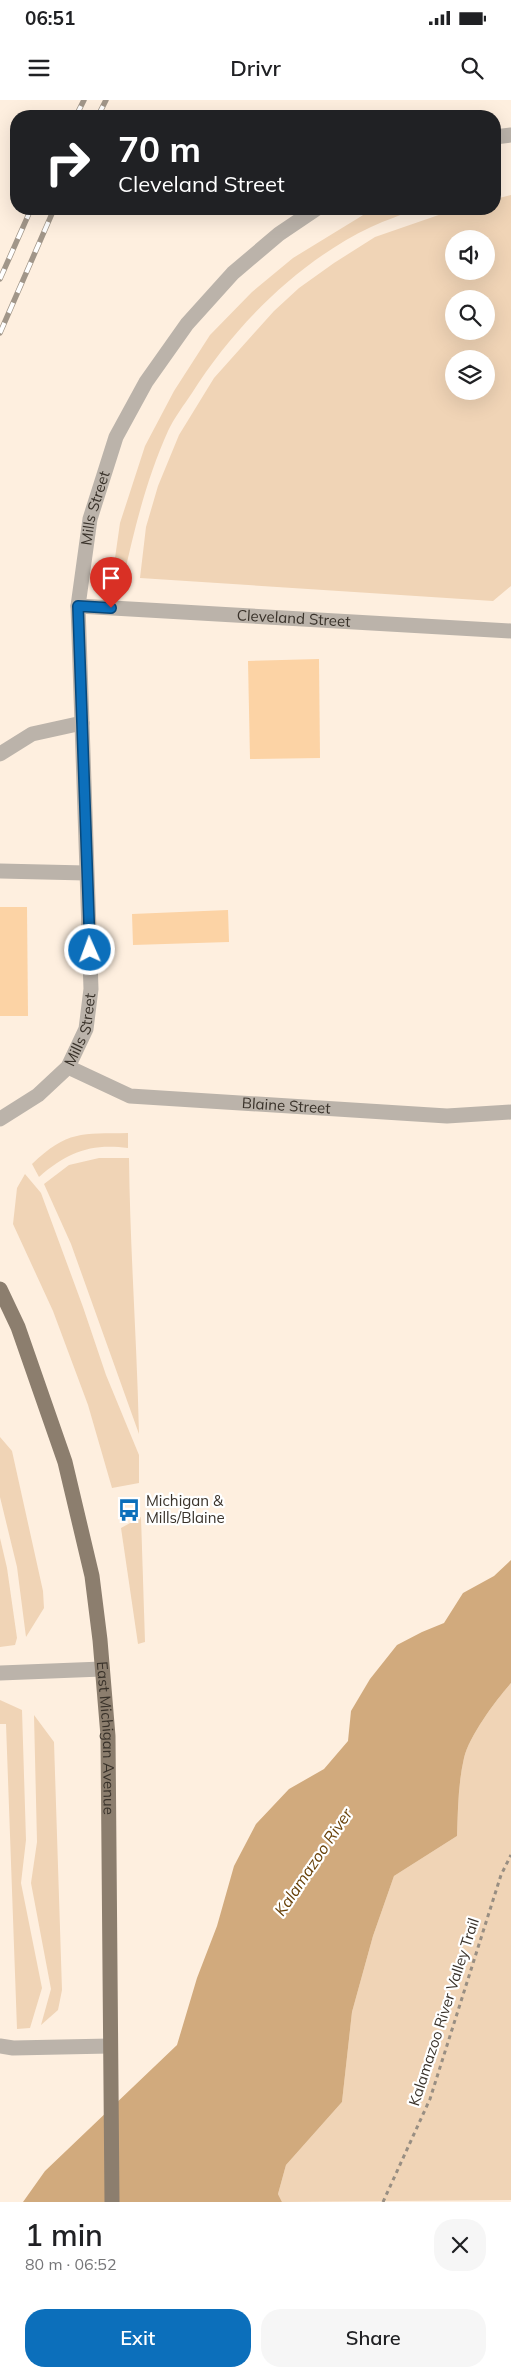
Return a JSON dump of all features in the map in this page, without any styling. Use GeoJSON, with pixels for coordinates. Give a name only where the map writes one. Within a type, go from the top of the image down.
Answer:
{"type":"FeatureCollection","features":[{"type":"Feature","properties":{"kind":"main road","name":"East Michigan Avenue"},"geometry":{"type":"LineString","coordinates":[[0,1290],[18,1327],[65,1462],[92,1576],[108,1736],[112,2202]]}},
{"type":"Feature","properties":{"kind":"street","name":"Mills Street"},"geometry":{"type":"LineString","coordinates":[[0,1119],[38,1095],[68,1068],[86,1029],[91,989],[78,606],[90,519],[116,437],[146,382],[187,324],[233,273],[279,234],[307,215]]}},
{"type":"Feature","properties":{"kind":"street","name":"Cleveland Street"},"geometry":{"type":"LineString","coordinates":[[78,606],[511,631]]}},
{"type":"Feature","properties":{"kind":"street"},"geometry":{"type":"LineString","coordinates":[[0,754],[32,734],[82,723]]}},
{"type":"Feature","properties":{"kind":"street"},"geometry":{"type":"LineString","coordinates":[[0,871],[86,873]]}},
{"type":"Feature","properties":{"kind":"street","name":"Blaine Street"},"geometry":{"type":"LineString","coordinates":[[68,1068],[130,1096],[447,1116],[511,1112]]}},
{"type":"Feature","properties":{"kind":"street"},"geometry":{"type":"LineString","coordinates":[[0,1673],[102,1669]]}},
{"type":"Feature","properties":{"kind":"street"},"geometry":{"type":"LineString","coordinates":[[0,2046],[13,2048],[110,2046]]}},
{"type":"Feature","properties":{"kind":"path","name":"Kalamazoo River Valley Trail"},"geometry":{"type":"LineString","coordinates":[[383,2202],[430,2099],[495,1893],[501,1875],[511,1856]]}},
{"type":"Feature","properties":{"kind":"shaded area"},"geometry":{"type":"Polygon","coordinates":[[[511,195],[511,586],[493,601],[140,578],[146,527],[158,486],[179,435],[214,378],[274,311],[299,288],[375,237],[439,215],[501,215],[501,198],[511,195]]]}},
{"type":"Feature","properties":{"kind":"shaded area"},"geometry":{"type":"Polygon","coordinates":[[[363,215],[400,215],[377,224],[344,241],[294,277],[248,320],[209,368],[168,431],[142,502],[124,576],[115,558],[120,523],[145,446],[174,391],[210,335],[252,292],[293,258],[363,215]]]}},
{"type":"Feature","properties":{"kind":"shaded area"},"geometry":{"type":"Polygon","coordinates":[[[98,1133],[128,1133],[128,1148],[102,1147],[80,1151],[60,1161],[39,1177],[32,1164],[56,1145],[76,1136],[98,1133]]]}},
{"type":"Feature","properties":{"kind":"shaded area"},"geometry":{"type":"Polygon","coordinates":[[[99,1158],[129,1158],[139,1434],[71,1244],[44,1184],[69,1165],[99,1158]]]}},
{"type":"Feature","properties":{"kind":"shaded area"},"geometry":{"type":"Polygon","coordinates":[[[25,1174],[41,1193],[106,1375],[139,1455],[139,1483],[112,1488],[88,1405],[53,1311],[13,1224],[17,1188],[25,1174]]]}},
{"type":"Feature","properties":{"kind":"shaded area"},"geometry":{"type":"Polygon","coordinates":[[[0,1437],[12,1451],[43,1591],[44,1608],[26,1637],[17,1567],[0,1497],[0,1437]]]}},
{"type":"Feature","properties":{"kind":"shaded area"},"geometry":{"type":"Polygon","coordinates":[[[141,1517],[145,1642],[138,1644],[121,1528],[141,1517]]]}},
{"type":"Feature","properties":{"kind":"shaded area"},"geometry":{"type":"Polygon","coordinates":[[[0,1538],[7,1568],[17,1638],[15,1645],[0,1647],[0,1538]]]}},
{"type":"Feature","properties":{"kind":"shaded area"},"geometry":{"type":"Polygon","coordinates":[[[511,1683],[511,2200],[282,2202],[278,2194],[286,2165],[342,2102],[352,2012],[373,1936],[394,1876],[457,1836],[461,1778],[467,1749],[484,1719],[511,1683]]]}},
{"type":"Feature","properties":{"kind":"shaded area"},"geometry":{"type":"Polygon","coordinates":[[[0,1700],[22,1710],[26,1840],[21,1883],[42,1988],[30,2028],[17,2029],[6,1724],[0,1724],[0,1700]]]}},
{"type":"Feature","properties":{"kind":"shaded area"},"geometry":{"type":"Polygon","coordinates":[[[34,1715],[54,1742],[62,1990],[58,2010],[41,2025],[51,1989],[31,1883],[37,1842],[34,1715]]]}},
{"type":"Feature","properties":{"kind":"water","name":"Kalamazoo River"},"geometry":{"type":"Polygon","coordinates":[[[511,1560],[511,1683],[484,1719],[467,1749],[461,1778],[457,1836],[394,1876],[373,1936],[352,2012],[342,2102],[286,2165],[278,2194],[282,2202],[23,2202],[45,2171],[177,2045],[197,1978],[217,1926],[234,1866],[256,1824],[289,1789],[324,1769],[348,1741],[351,1711],[370,1679],[397,1645],[444,1623],[463,1593],[494,1576],[511,1560]]]}},
{"type":"Feature","properties":{"kind":"building"},"geometry":{"type":"Polygon","coordinates":[[[319,659],[320,758],[250,759],[248,661],[319,659]]]}},
{"type":"Feature","properties":{"kind":"building"},"geometry":{"type":"Polygon","coordinates":[[[0,907],[27,907],[28,1016],[0,1016],[0,907]]]}},
{"type":"Feature","properties":{"kind":"building"},"geometry":{"type":"Polygon","coordinates":[[[228,910],[229,942],[133,945],[132,914],[228,910]]]}},
{"type":"Feature","properties":{"kind":"railway"},"geometry":{"type":"LineString","coordinates":[[79,110],[84,100]]}},
{"type":"Feature","properties":{"kind":"railway"},"geometry":{"type":"LineString","coordinates":[[101,110],[106,100]]}},
{"type":"Feature","properties":{"kind":"railway"},"geometry":{"type":"LineString","coordinates":[[0,279],[28,215]]}},
{"type":"Feature","properties":{"kind":"railway"},"geometry":{"type":"LineString","coordinates":[[0,333],[51,215]]}},
{"type":"Feature","properties":{"kind":"place","name":"Michigan & Mills/Blaine"},"geometry":{"type":"Point","coordinates":[129,1510]}},
{"type":"Feature","properties":{"kind":"route"},"geometry":{"type":"LineString","coordinates":[[90,950],[78,606],[111,608]]}}]}
